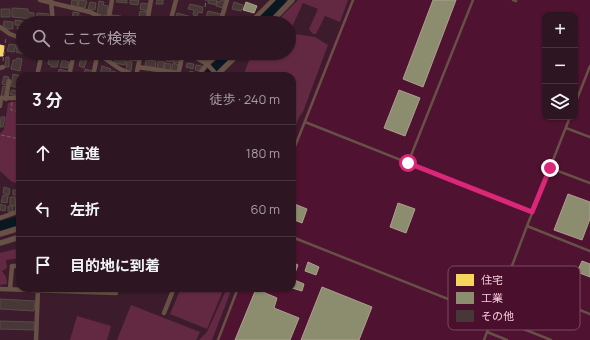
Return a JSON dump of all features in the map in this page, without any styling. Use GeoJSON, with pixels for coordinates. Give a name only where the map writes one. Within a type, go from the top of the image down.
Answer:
{"type":"FeatureCollection","features":[{"type":"Feature","properties":{"kind":"street"},"geometry":{"type":"LineString","coordinates":[[40,0],[51,1],[90,12],[97,16]]}},
{"type":"Feature","properties":{"kind":"street"},"geometry":{"type":"LineString","coordinates":[[110,16],[112,0]]}},
{"type":"Feature","properties":{"kind":"street"},"geometry":{"type":"LineString","coordinates":[[148,16],[151,0]]}},
{"type":"Feature","properties":{"kind":"street"},"geometry":{"type":"LineString","coordinates":[[172,16],[176,0]]}},
{"type":"Feature","properties":{"kind":"street"},"geometry":{"type":"LineString","coordinates":[[222,16],[227,0]]}},
{"type":"Feature","properties":{"kind":"street"},"geometry":{"type":"LineString","coordinates":[[257,16],[272,0]]}},
{"type":"Feature","properties":{"kind":"street"},"geometry":{"type":"LineString","coordinates":[[277,16],[292,0]]}},
{"type":"Feature","properties":{"kind":"street"},"geometry":{"type":"LineString","coordinates":[[51,1],[52,16]]}},
{"type":"Feature","properties":{"kind":"street"},"geometry":{"type":"LineString","coordinates":[[0,27],[16,36]]}},
{"type":"Feature","properties":{"kind":"street"},"geometry":{"type":"LineString","coordinates":[[37,72],[40,60]]}},
{"type":"Feature","properties":{"kind":"street"},"geometry":{"type":"LineString","coordinates":[[70,72],[72,60]]}},
{"type":"Feature","properties":{"kind":"street"},"geometry":{"type":"LineString","coordinates":[[94,72],[96,60]]}},
{"type":"Feature","properties":{"kind":"street"},"geometry":{"type":"LineString","coordinates":[[110,60],[120,69],[127,72]]}},
{"type":"Feature","properties":{"kind":"street"},"geometry":{"type":"LineString","coordinates":[[137,72],[139,60]]}},
{"type":"Feature","properties":{"kind":"street"},"geometry":{"type":"LineString","coordinates":[[179,72],[181,60]]}},
{"type":"Feature","properties":{"kind":"street"},"geometry":{"type":"LineString","coordinates":[[200,60],[208,65],[214,72]]}},
{"type":"Feature","properties":{"kind":"street"},"geometry":{"type":"LineString","coordinates":[[208,65],[209,60]]}},
{"type":"Feature","properties":{"kind":"street"},"geometry":{"type":"LineString","coordinates":[[202,72],[213,60]]}},
{"type":"Feature","properties":{"kind":"street"},"geometry":{"type":"LineString","coordinates":[[219,72],[232,60]]}},
{"type":"Feature","properties":{"kind":"street"},"geometry":{"type":"LineString","coordinates":[[138,66],[165,72]]}},
{"type":"Feature","properties":{"kind":"street"},"geometry":{"type":"LineString","coordinates":[[0,106],[5,99],[10,81]]}},
{"type":"Feature","properties":{"kind":"street"},"geometry":{"type":"LineString","coordinates":[[5,99],[16,98]]}},
{"type":"Feature","properties":{"kind":"street"},"geometry":{"type":"LineString","coordinates":[[0,218],[16,213]]}},
{"type":"Feature","properties":{"kind":"street"},"geometry":{"type":"LineString","coordinates":[[0,234],[16,229]]}},
{"type":"Feature","properties":{"kind":"street"},"geometry":{"type":"LineString","coordinates":[[0,243],[16,239]]}},
{"type":"Feature","properties":{"kind":"street"},"geometry":{"type":"LineString","coordinates":[[10,289],[12,266],[16,266]]}},
{"type":"Feature","properties":{"kind":"street"},"geometry":{"type":"LineString","coordinates":[[0,289],[16,289]]}},
{"type":"Feature","properties":{"kind":"street"},"geometry":{"type":"LineString","coordinates":[[36,340],[38,292]]}},
{"type":"Feature","properties":{"kind":"street"},"geometry":{"type":"LineString","coordinates":[[96,292],[116,293]]}},
{"type":"Feature","properties":{"kind":"street"},"geometry":{"type":"LineString","coordinates":[[164,313],[172,292]]}},
{"type":"Feature","properties":{"kind":"lane"},"geometry":{"type":"LineString","coordinates":[[296,144],[353,0]]}},
{"type":"Feature","properties":{"kind":"lane"},"geometry":{"type":"LineString","coordinates":[[408,163],[473,0]]}},
{"type":"Feature","properties":{"kind":"lane"},"geometry":{"type":"LineString","coordinates":[[578,96],[590,66]]}},
{"type":"Feature","properties":{"kind":"lane"},"geometry":{"type":"LineString","coordinates":[[511,266],[569,120]]}},
{"type":"Feature","properties":{"kind":"lane"},"geometry":{"type":"LineString","coordinates":[[305,122],[532,212]]}},
{"type":"Feature","properties":{"kind":"lane"},"geometry":{"type":"LineString","coordinates":[[566,128],[590,137]]}},
{"type":"Feature","properties":{"kind":"lane"},"geometry":{"type":"LineString","coordinates":[[550,168],[590,183]]}},
{"type":"Feature","properties":{"kind":"lane"},"geometry":{"type":"LineString","coordinates":[[526,226],[590,251]]}},
{"type":"Feature","properties":{"kind":"lane"},"geometry":{"type":"LineString","coordinates":[[296,239],[448,300]]}},
{"type":"Feature","properties":{"kind":"lane"},"geometry":{"type":"LineString","coordinates":[[218,340],[236,292]]}},
{"type":"Feature","properties":{"kind":"lane"},"geometry":{"type":"LineString","coordinates":[[580,310],[590,314]]}},
{"type":"Feature","properties":{"kind":"lane"},"geometry":{"type":"LineString","coordinates":[[525,330],[551,340]]}},
{"type":"Feature","properties":{"kind":"lane"},"geometry":{"type":"LineString","coordinates":[[484,340],[487,332],[507,340]]}},
{"type":"Feature","properties":{"kind":"path"},"geometry":{"type":"LineString","coordinates":[[205,7],[206,0]]}},
{"type":"Feature","properties":{"kind":"path"},"geometry":{"type":"LineString","coordinates":[[1,68],[5,41],[8,32]]}},
{"type":"Feature","properties":{"kind":"path"},"geometry":{"type":"LineString","coordinates":[[5,99],[11,110],[16,111]]}},
{"type":"Feature","properties":{"kind":"path"},"geometry":{"type":"LineString","coordinates":[[1,135],[16,138]]}},
{"type":"Feature","properties":{"kind":"shaded area"},"geometry":{"type":"Polygon","coordinates":[[[298,0],[348,0],[340,22],[325,16],[316,34],[313,34],[309,29],[318,9],[303,3],[296,18],[296,16],[282,16],[298,0]]]}},
{"type":"Feature","properties":{"kind":"shaded area"},"geometry":{"type":"Polygon","coordinates":[[[350,0],[590,0],[590,340],[215,340],[234,292],[296,292],[296,135],[350,0]]]}},
{"type":"Feature","properties":{"kind":"shaded area"},"geometry":{"type":"Polygon","coordinates":[[[296,34],[315,37],[328,45],[303,112],[296,125],[296,72],[245,72],[249,60],[296,60],[296,34]]]}},
{"type":"Feature","properties":{"kind":"shaded area"},"geometry":{"type":"Polygon","coordinates":[[[16,102],[16,183],[11,181],[0,171],[0,134],[4,129],[8,103],[16,102]]]}},
{"type":"Feature","properties":{"kind":"shaded area"},"geometry":{"type":"Polygon","coordinates":[[[16,249],[16,259],[6,260],[7,268],[2,271],[6,277],[7,284],[0,285],[0,253],[16,249]]]}},
{"type":"Feature","properties":{"kind":"shaded area"},"geometry":{"type":"Polygon","coordinates":[[[179,292],[222,292],[207,329],[170,314],[179,292]]]}},
{"type":"Feature","properties":{"kind":"shaded area"},"geometry":{"type":"Polygon","coordinates":[[[225,292],[230,292],[212,340],[199,340],[207,332],[225,292]]]}},
{"type":"Feature","properties":{"kind":"shaded area"},"geometry":{"type":"Polygon","coordinates":[[[131,305],[200,332],[196,340],[117,340],[131,305]]]}},
{"type":"Feature","properties":{"kind":"shaded area"},"geometry":{"type":"Polygon","coordinates":[[[77,316],[111,326],[107,340],[70,340],[77,316]]]}},
{"type":"Feature","properties":{"kind":"building: 住宅"},"geometry":{"type":"Polygon","coordinates":[[[0,45],[4,46],[3,56],[0,56],[0,45]]]}},
{"type":"Feature","properties":{"kind":"building: 工業"},"geometry":{"type":"Polygon","coordinates":[[[433,0],[456,0],[423,87],[403,79],[433,0]]]}},
{"type":"Feature","properties":{"kind":"building: 工業"},"geometry":{"type":"Polygon","coordinates":[[[246,2],[257,6],[254,13],[243,10],[246,2]]]}},
{"type":"Feature","properties":{"kind":"building: 工業"},"geometry":{"type":"Polygon","coordinates":[[[399,90],[420,98],[405,136],[384,128],[399,90]]]}},
{"type":"Feature","properties":{"kind":"building: 工業"},"geometry":{"type":"Polygon","coordinates":[[[568,194],[590,202],[590,219],[582,240],[554,230],[568,194]]]}},
{"type":"Feature","properties":{"kind":"building: 工業"},"geometry":{"type":"Polygon","coordinates":[[[398,203],[415,209],[406,233],[390,227],[398,203]]]}},
{"type":"Feature","properties":{"kind":"building: 工業"},"geometry":{"type":"Polygon","coordinates":[[[296,205],[307,209],[302,223],[296,221],[296,205]]]}},
{"type":"Feature","properties":{"kind":"building: 工業"},"geometry":{"type":"Polygon","coordinates":[[[582,261],[590,264],[590,277],[580,273],[580,266],[582,261]]]}},
{"type":"Feature","properties":{"kind":"building: 工業"},"geometry":{"type":"Polygon","coordinates":[[[308,262],[319,267],[316,275],[305,271],[308,262]]]}},
{"type":"Feature","properties":{"kind":"building: 工業"},"geometry":{"type":"Polygon","coordinates":[[[296,281],[304,284],[302,291],[296,289],[296,281]]]}},
{"type":"Feature","properties":{"kind":"building: 工業"},"geometry":{"type":"Polygon","coordinates":[[[322,287],[372,307],[359,340],[301,340],[322,287]]]}},
{"type":"Feature","properties":{"kind":"building: 工業"},"geometry":{"type":"Polygon","coordinates":[[[255,292],[263,292],[277,298],[274,308],[299,318],[290,340],[235,340],[255,292]]]}},
{"type":"Feature","properties":{"kind":"building: その他"},"geometry":{"type":"Polygon","coordinates":[[[72,0],[78,0],[77,7],[71,5],[72,0]]]}},
{"type":"Feature","properties":{"kind":"building: その他"},"geometry":{"type":"Polygon","coordinates":[[[79,0],[87,1],[85,8],[78,7],[79,0]]]}},
{"type":"Feature","properties":{"kind":"building: その他"},"geometry":{"type":"Polygon","coordinates":[[[117,0],[127,0],[127,3],[116,2],[117,0]]]}},
{"type":"Feature","properties":{"kind":"building: その他"},"geometry":{"type":"Polygon","coordinates":[[[130,0],[139,0],[138,5],[130,4],[130,0]]]}},
{"type":"Feature","properties":{"kind":"building: その他"},"geometry":{"type":"Polygon","coordinates":[[[157,0],[163,0],[163,4],[156,4],[157,0]]]}},
{"type":"Feature","properties":{"kind":"building: その他"},"geometry":{"type":"Polygon","coordinates":[[[208,0],[217,0],[216,5],[208,3],[208,0]]]}},
{"type":"Feature","properties":{"kind":"building: その他"},"geometry":{"type":"Polygon","coordinates":[[[221,0],[225,1],[223,8],[216,6],[218,1],[220,2],[221,0]]]}},
{"type":"Feature","properties":{"kind":"building: その他"},"geometry":{"type":"Polygon","coordinates":[[[99,1],[104,2],[103,5],[108,6],[107,16],[97,14],[99,1]]]}},
{"type":"Feature","properties":{"kind":"building: その他"},"geometry":{"type":"Polygon","coordinates":[[[90,2],[96,3],[95,10],[88,9],[90,2]]]}},
{"type":"Feature","properties":{"kind":"building: その他"},"geometry":{"type":"Polygon","coordinates":[[[234,2],[243,5],[241,11],[232,9],[234,2]]]}},
{"type":"Feature","properties":{"kind":"building: その他"},"geometry":{"type":"Polygon","coordinates":[[[141,3],[149,4],[148,11],[140,9],[141,3]]]}},
{"type":"Feature","properties":{"kind":"building: その他"},"geometry":{"type":"Polygon","coordinates":[[[190,4],[203,7],[202,13],[198,12],[197,16],[193,15],[194,10],[188,9],[190,4]]]}},
{"type":"Feature","properties":{"kind":"building: その他"},"geometry":{"type":"Polygon","coordinates":[[[12,8],[28,9],[28,12],[34,13],[34,16],[12,17],[12,8]]]}},
{"type":"Feature","properties":{"kind":"building: その他"},"geometry":{"type":"Polygon","coordinates":[[[1,9],[10,9],[10,17],[1,17],[1,9]]]}},
{"type":"Feature","properties":{"kind":"building: その他"},"geometry":{"type":"Polygon","coordinates":[[[140,11],[148,12],[147,16],[139,16],[140,11]]]}},
{"type":"Feature","properties":{"kind":"building: その他"},"geometry":{"type":"Polygon","coordinates":[[[208,11],[221,14],[220,16],[207,16],[208,11]]]}},
{"type":"Feature","properties":{"kind":"building: その他"},"geometry":{"type":"Polygon","coordinates":[[[73,12],[79,13],[79,16],[73,16],[73,12]]]}},
{"type":"Feature","properties":{"kind":"building: その他"},"geometry":{"type":"Polygon","coordinates":[[[37,13],[49,14],[49,16],[36,16],[37,13]]]}},
{"type":"Feature","properties":{"kind":"building: その他"},"geometry":{"type":"Polygon","coordinates":[[[177,13],[188,16],[176,16],[177,13]]]}},
{"type":"Feature","properties":{"kind":"building: その他"},"geometry":{"type":"Polygon","coordinates":[[[4,21],[13,22],[13,29],[6,29],[6,27],[3,27],[4,21]]]}},
{"type":"Feature","properties":{"kind":"building: その他"},"geometry":{"type":"Polygon","coordinates":[[[9,44],[16,45],[14,52],[7,51],[9,44]]]}},
{"type":"Feature","properties":{"kind":"building: その他"},"geometry":{"type":"Polygon","coordinates":[[[6,57],[9,57],[9,67],[5,67],[6,57]]]}},
{"type":"Feature","properties":{"kind":"building: その他"},"geometry":{"type":"Polygon","coordinates":[[[13,60],[22,60],[20,71],[11,69],[13,60]]]}},
{"type":"Feature","properties":{"kind":"building: その他"},"geometry":{"type":"Polygon","coordinates":[[[49,60],[59,60],[57,67],[51,67],[51,65],[48,64],[49,60]]]}},
{"type":"Feature","properties":{"kind":"building: その他"},"geometry":{"type":"Polygon","coordinates":[[[62,60],[69,62],[68,68],[60,67],[62,60]]]}},
{"type":"Feature","properties":{"kind":"building: その他"},"geometry":{"type":"Polygon","coordinates":[[[80,60],[87,60],[84,68],[79,66],[80,60]]]}},
{"type":"Feature","properties":{"kind":"building: その他"},"geometry":{"type":"Polygon","coordinates":[[[114,60],[126,60],[125,65],[114,63],[114,60]]]}},
{"type":"Feature","properties":{"kind":"building: その他"},"geometry":{"type":"Polygon","coordinates":[[[146,60],[156,61],[155,68],[145,66],[146,60]]]}},
{"type":"Feature","properties":{"kind":"building: その他"},"geometry":{"type":"Polygon","coordinates":[[[174,60],[180,60],[179,63],[173,62],[174,60]]]}},
{"type":"Feature","properties":{"kind":"building: その他"},"geometry":{"type":"Polygon","coordinates":[[[127,61],[132,62],[131,71],[126,70],[127,61]]]}},
{"type":"Feature","properties":{"kind":"building: その他"},"geometry":{"type":"Polygon","coordinates":[[[158,61],[165,62],[163,69],[157,68],[158,61]]]}},
{"type":"Feature","properties":{"kind":"building: その他"},"geometry":{"type":"Polygon","coordinates":[[[165,63],[171,64],[170,70],[164,70],[165,63]]]}},
{"type":"Feature","properties":{"kind":"building: その他"},"geometry":{"type":"Polygon","coordinates":[[[173,63],[179,65],[177,72],[171,71],[173,63]]]}},
{"type":"Feature","properties":{"kind":"building: その他"},"geometry":{"type":"Polygon","coordinates":[[[187,63],[194,64],[193,69],[186,67],[187,63]]]}},
{"type":"Feature","properties":{"kind":"building: その他"},"geometry":{"type":"Polygon","coordinates":[[[196,65],[202,66],[201,71],[195,70],[196,65]]]}},
{"type":"Feature","properties":{"kind":"building: その他"},"geometry":{"type":"Polygon","coordinates":[[[102,66],[111,69],[110,72],[100,72],[102,66]]]}},
{"type":"Feature","properties":{"kind":"building: その他"},"geometry":{"type":"Polygon","coordinates":[[[59,69],[67,71],[67,72],[58,72],[59,69]]]}},
{"type":"Feature","properties":{"kind":"building: その他"},"geometry":{"type":"Polygon","coordinates":[[[85,69],[93,71],[93,72],[85,72],[85,69]]]}},
{"type":"Feature","properties":{"kind":"building: その他"},"geometry":{"type":"Polygon","coordinates":[[[13,74],[16,75],[16,87],[11,86],[13,74]]]}},
{"type":"Feature","properties":{"kind":"building: その他"},"geometry":{"type":"Polygon","coordinates":[[[4,76],[9,77],[7,85],[2,84],[4,76]]]}},
{"type":"Feature","properties":{"kind":"building: その他"},"geometry":{"type":"Polygon","coordinates":[[[3,86],[7,87],[5,97],[1,96],[3,86]]]}},
{"type":"Feature","properties":{"kind":"building: その他"},"geometry":{"type":"Polygon","coordinates":[[[12,90],[16,91],[16,96],[10,94],[12,90]]]}},
{"type":"Feature","properties":{"kind":"building: その他"},"geometry":{"type":"Polygon","coordinates":[[[1,117],[5,117],[3,127],[0,127],[1,117]]]}},
{"type":"Feature","properties":{"kind":"building: その他"},"geometry":{"type":"Polygon","coordinates":[[[4,187],[10,189],[9,195],[3,193],[4,187]]]}},
{"type":"Feature","properties":{"kind":"building: その他"},"geometry":{"type":"Polygon","coordinates":[[[13,190],[16,190],[16,195],[13,195],[13,190]]]}},
{"type":"Feature","properties":{"kind":"building: その他"},"geometry":{"type":"Polygon","coordinates":[[[3,195],[8,196],[7,203],[1,202],[3,195]]]}},
{"type":"Feature","properties":{"kind":"building: その他"},"geometry":{"type":"Polygon","coordinates":[[[10,197],[15,197],[15,206],[10,205],[10,197]]]}},
{"type":"Feature","properties":{"kind":"building: その他"},"geometry":{"type":"Polygon","coordinates":[[[0,204],[6,206],[5,211],[0,210],[0,204]]]}},
{"type":"Feature","properties":{"kind":"building: その他"},"geometry":{"type":"Polygon","coordinates":[[[8,206],[13,206],[13,212],[8,212],[8,206]]]}},
{"type":"Feature","properties":{"kind":"building: その他"},"geometry":{"type":"Polygon","coordinates":[[[0,299],[35,301],[34,311],[0,309],[0,299]]]}},
{"type":"Feature","properties":{"kind":"building: その他"},"geometry":{"type":"Polygon","coordinates":[[[0,321],[34,322],[34,330],[0,329],[0,321]]]}},
{"type":"Feature","properties":{"kind":"waterway"},"geometry":{"type":"LineString","coordinates":[[266,16],[282,0]]}},
{"type":"Feature","properties":{"kind":"waterway"},"geometry":{"type":"LineString","coordinates":[[211,72],[223,60]]}},
{"type":"Feature","properties":{"kind":"waterway"},"geometry":{"type":"LineString","coordinates":[[0,226],[16,221]]}},
{"type":"Feature","properties":{"kind":"route"},"geometry":{"type":"LineString","coordinates":[[408,163],[532,212],[550,168]]}}]}
